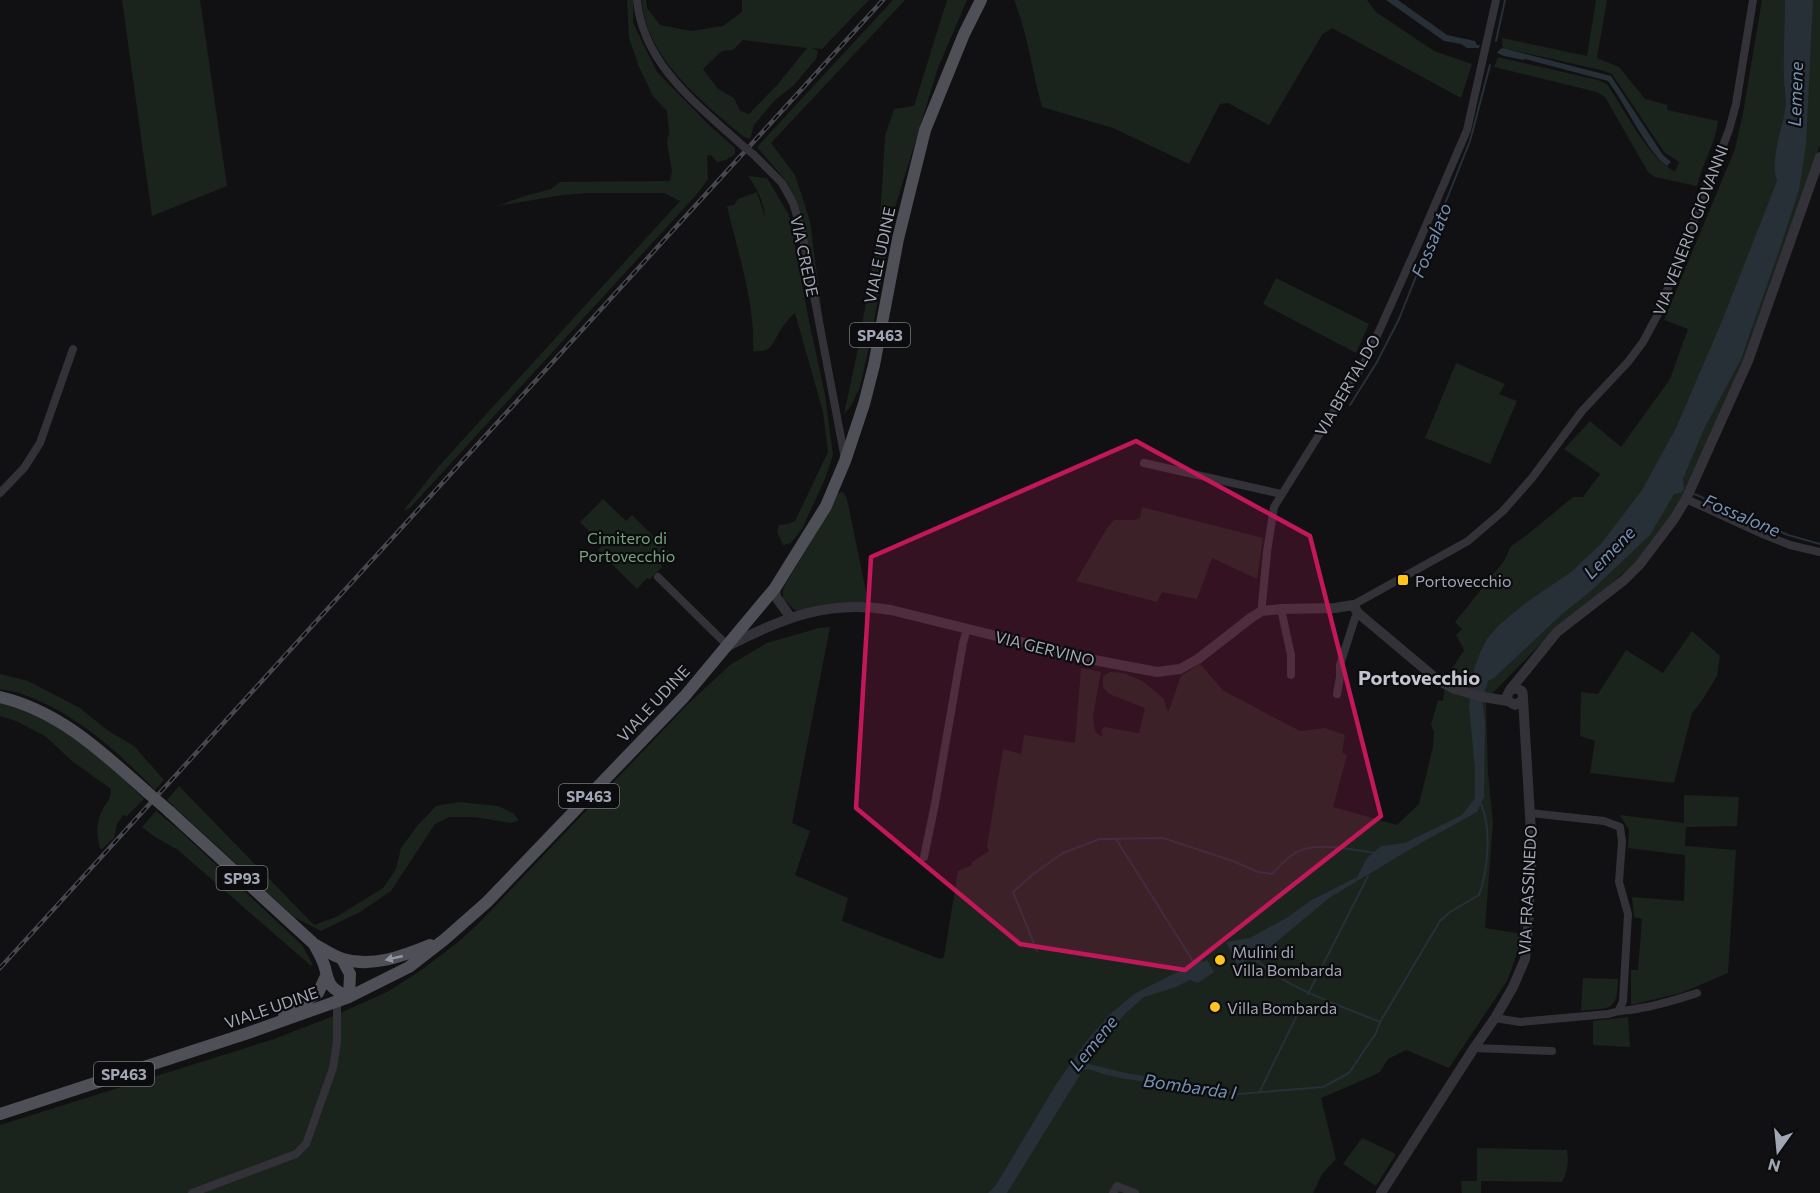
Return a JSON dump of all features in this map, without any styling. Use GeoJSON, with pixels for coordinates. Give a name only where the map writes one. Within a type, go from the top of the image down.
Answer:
{"type":"FeatureCollection","features":[{"type":"Feature","properties":{"kind":"main road","name":"VIALE UDINE"},"geometry":{"type":"LineString","coordinates":[[0,1114],[248,1033],[343,999],[409,967],[488,902],[684,697],[775,588],[826,506],[846,460],[869,385],[898,238],[925,130],[964,34],[981,0]]}},
{"type":"Feature","properties":{"kind":"main road","name":"SP93"},"geometry":{"type":"LineString","coordinates":[[0,697],[17,701],[64,723],[170,812],[314,944],[342,959],[359,962],[378,961],[407,954],[445,939]]}},
{"type":"Feature","properties":{"kind":"main road","name":"SP93"},"geometry":{"type":"LineString","coordinates":[[314,944],[325,968],[329,985],[343,999]]}},
{"type":"Feature","properties":{"kind":"main road"},"geometry":{"type":"LineString","coordinates":[[342,959],[350,974],[343,999]]}},
{"type":"Feature","properties":{"kind":"main road"},"geometry":{"type":"LineString","coordinates":[[248,1033],[318,993],[326,976]]}},
{"type":"Feature","properties":{"kind":"street","name":"VIA CREDE"},"geometry":{"type":"LineString","coordinates":[[637,0],[646,39],[658,59],[683,91],[782,183],[793,203],[806,253],[846,460]]}},
{"type":"Feature","properties":{"kind":"street","name":"VIA BERTALDO"},"geometry":{"type":"LineString","coordinates":[[1262,608],[1274,507],[1367,358],[1418,244],[1467,130],[1496,0]]}},
{"type":"Feature","properties":{"kind":"street","name":"VIA VENERIO GIOVANNI"},"geometry":{"type":"LineString","coordinates":[[1355,609],[1468,541],[1503,511],[1532,478],[1582,411],[1628,362],[1643,342],[1658,315],[1729,130],[1736,104],[1753,0]]}},
{"type":"Feature","properties":{"kind":"street"},"geometry":{"type":"LineString","coordinates":[[1510,697],[1534,659],[1557,632],[1624,580],[1640,564],[1674,519],[1748,360],[1820,158]]}},
{"type":"Feature","properties":{"kind":"street"},"geometry":{"type":"LineString","coordinates":[[0,493],[24,468],[40,443],[73,350]]}},
{"type":"Feature","properties":{"kind":"street"},"geometry":{"type":"LineString","coordinates":[[1144,463],[1281,494]]}},
{"type":"Feature","properties":{"kind":"street"},"geometry":{"type":"LineString","coordinates":[[1688,493],[1765,535],[1790,545],[1820,552]]}},
{"type":"Feature","properties":{"kind":"street"},"geometry":{"type":"LineString","coordinates":[[658,577],[728,646]]}},
{"type":"Feature","properties":{"kind":"street"},"geometry":{"type":"LineString","coordinates":[[775,588],[777,597],[790,618]]}},
{"type":"Feature","properties":{"kind":"street","name":"VIA GERVINO"},"geometry":{"type":"LineString","coordinates":[[728,646],[769,626],[805,613],[836,608],[872,607],[1089,659],[1157,672],[1180,669],[1198,659],[1262,608],[1355,609]]}},
{"type":"Feature","properties":{"kind":"street"},"geometry":{"type":"LineString","coordinates":[[1281,609],[1291,655],[1291,675]]}},
{"type":"Feature","properties":{"kind":"street"},"geometry":{"type":"LineString","coordinates":[[1355,609],[1439,681],[1469,693],[1488,697],[1510,697],[1518,704],[1523,696]]}},
{"type":"Feature","properties":{"kind":"street"},"geometry":{"type":"LineString","coordinates":[[1337,694],[1341,677],[1340,665],[1355,618],[1355,609]]}},
{"type":"Feature","properties":{"kind":"street"},"geometry":{"type":"LineString","coordinates":[[924,857],[967,629]]}},
{"type":"Feature","properties":{"kind":"street","name":"VIA FRASSINEDO"},"geometry":{"type":"LineString","coordinates":[[1381,1193],[1495,1018],[1521,970],[1527,949],[1532,849],[1523,696],[1525,673]]}},
{"type":"Feature","properties":{"kind":"street"},"geometry":{"type":"LineString","coordinates":[[1510,697],[1524,718]]}},
{"type":"Feature","properties":{"kind":"street"},"geometry":{"type":"LineString","coordinates":[[1530,813],[1604,821],[1620,827],[1623,841],[1619,882],[1628,914],[1623,1000],[1619,1010]]}},
{"type":"Feature","properties":{"kind":"street"},"geometry":{"type":"LineString","coordinates":[[1495,1018],[1520,1022],[1608,1014],[1619,1010],[1665,1004],[1697,993]]}},
{"type":"Feature","properties":{"kind":"street"},"geometry":{"type":"LineString","coordinates":[[192,1193],[296,1154],[306,1144],[333,1068],[343,999]]}},
{"type":"Feature","properties":{"kind":"street"},"geometry":{"type":"LineString","coordinates":[[1474,1048],[1552,1051]]}},
{"type":"Feature","properties":{"kind":"street"},"geometry":{"type":"LineString","coordinates":[[1113,1193],[1117,1186],[1135,1193]]}},
{"type":"Feature","properties":{"kind":"highlighted area"},"geometry":{"type":"Polygon","coordinates":[[[1136,441],[1310,536],[1381,816],[1185,970],[1020,944],[856,808],[871,557],[1136,441]]]}},
{"type":"Feature","properties":{"kind":"green space"},"geometry":{"type":"Polygon","coordinates":[[[122,0],[200,0],[227,186],[152,216],[122,0]]]}},
{"type":"Feature","properties":{"kind":"green space"},"geometry":{"type":"Polygon","coordinates":[[[627,0],[633,0],[633,23],[657,72],[735,148],[735,154],[726,160],[717,162],[711,155],[707,156],[708,179],[697,194],[410,508],[403,511],[439,466],[680,201],[664,193],[588,193],[497,206],[551,189],[560,182],[670,181],[672,171],[667,142],[669,132],[667,111],[653,96],[639,67],[629,38],[627,0]]]}},
{"type":"Feature","properties":{"kind":"green space"},"geometry":{"type":"Polygon","coordinates":[[[642,0],[646,0],[647,8],[660,25],[691,31],[723,26],[742,12],[742,0],[869,0],[822,49],[811,48],[818,51],[816,59],[794,85],[775,100],[754,125],[750,139],[744,137],[679,78],[654,41],[646,21],[642,0]],[[743,40],[733,50],[722,51],[703,69],[718,89],[734,98],[740,111],[749,114],[778,84],[807,48],[743,40]]]}},
{"type":"Feature","properties":{"kind":"green space"},"geometry":{"type":"Polygon","coordinates":[[[893,0],[905,0],[771,143],[795,175],[810,221],[824,328],[802,217],[786,181],[757,147],[893,0]]]}},
{"type":"Feature","properties":{"kind":"green space"},"geometry":{"type":"Polygon","coordinates":[[[947,0],[967,0],[938,68],[893,214],[860,387],[851,406],[844,414],[858,349],[880,220],[885,136],[894,109],[914,106],[947,0]]]}},
{"type":"Feature","properties":{"kind":"green space"},"geometry":{"type":"Polygon","coordinates":[[[1014,0],[1367,0],[1376,12],[1434,51],[1472,64],[1461,98],[1332,28],[1322,35],[1269,125],[1228,103],[1220,104],[1189,164],[1113,128],[1042,107],[1023,26],[1014,0]]]}},
{"type":"Feature","properties":{"kind":"green space"},"geometry":{"type":"Polygon","coordinates":[[[1596,0],[1607,0],[1597,58],[1619,67],[1645,99],[1668,105],[1667,110],[1718,121],[1715,137],[1697,186],[1655,177],[1648,172],[1605,97],[1597,92],[1494,67],[1498,57],[1607,84],[1646,145],[1675,172],[1679,162],[1664,152],[1612,74],[1503,48],[1502,38],[1587,56],[1596,0]]]}},
{"type":"Feature","properties":{"kind":"green space"},"geometry":{"type":"Polygon","coordinates":[[[1762,0],[1820,0],[1820,145],[1740,373],[1684,495],[1667,523],[1638,559],[1599,595],[1555,629],[1486,700],[1488,773],[1493,823],[1485,928],[1523,934],[1511,971],[1507,981],[1449,1068],[1406,1050],[1388,1059],[1380,1072],[1321,1098],[1336,1159],[1322,1174],[1313,1193],[0,1193],[0,1125],[274,1039],[387,992],[420,971],[478,924],[688,704],[730,665],[767,643],[819,628],[830,627],[792,823],[810,831],[795,875],[848,898],[842,921],[940,959],[944,957],[958,871],[972,865],[972,862],[989,851],[987,846],[1003,749],[1021,754],[1024,735],[1075,743],[1081,668],[1101,672],[1093,716],[1095,732],[1103,737],[1101,731],[1104,727],[1139,733],[1145,708],[1109,694],[1103,687],[1103,676],[1110,672],[1124,673],[1144,682],[1164,699],[1168,713],[1181,676],[1200,664],[1224,691],[1300,731],[1325,728],[1345,735],[1342,752],[1347,755],[1333,807],[1397,825],[1419,804],[1433,747],[1434,732],[1431,725],[1438,700],[1443,701],[1446,678],[1464,650],[1456,635],[1462,629],[1455,622],[1504,561],[1511,546],[1573,497],[1583,497],[1600,474],[1564,449],[1590,421],[1621,447],[1670,379],[1688,329],[1664,320],[1735,149],[1762,0]]]}},
{"type":"Feature","properties":{"kind":"green space"},"geometry":{"type":"Polygon","coordinates":[[[748,176],[767,178],[789,215],[825,395],[833,455],[825,479],[802,529],[791,543],[783,545],[777,532],[779,525],[795,521],[828,452],[823,412],[795,313],[789,318],[769,348],[753,351],[749,297],[727,206],[734,205],[738,199],[757,192],[765,217],[760,195],[748,176]]]}},
{"type":"Feature","properties":{"kind":"green space"},"geometry":{"type":"Polygon","coordinates":[[[1276,278],[1369,324],[1356,353],[1263,304],[1276,278]]]}},
{"type":"Feature","properties":{"kind":"green space"},"geometry":{"type":"Polygon","coordinates":[[[1456,363],[1505,384],[1499,394],[1517,401],[1490,464],[1425,438],[1456,363]]]}},
{"type":"Feature","properties":{"kind":"green space"},"geometry":{"type":"Polygon","coordinates":[[[841,492],[847,499],[867,596],[865,603],[796,611],[783,599],[786,583],[837,494],[841,492]]]}},
{"type":"Feature","properties":{"kind":"green space","name":"Cimitero di Portovecchio"},"geometry":{"type":"Polygon","coordinates":[[[603,499],[626,521],[632,515],[671,554],[661,565],[662,567],[637,589],[598,550],[603,545],[580,522],[603,499]]]}},
{"type":"Feature","properties":{"kind":"green space"},"geometry":{"type":"Polygon","coordinates":[[[1142,507],[1263,538],[1257,579],[1212,558],[1197,599],[1162,592],[1157,602],[1076,581],[1114,520],[1140,518],[1142,507]]]}},
{"type":"Feature","properties":{"kind":"green space"},"geometry":{"type":"Polygon","coordinates":[[[1692,631],[1720,656],[1717,676],[1692,713],[1674,783],[1590,773],[1595,741],[1580,736],[1581,692],[1598,694],[1626,650],[1663,673],[1692,631]]]}},
{"type":"Feature","properties":{"kind":"green space"},"geometry":{"type":"Polygon","coordinates":[[[0,674],[28,681],[80,708],[107,730],[134,746],[164,780],[155,790],[127,762],[80,724],[46,704],[0,689],[0,674]]]}},
{"type":"Feature","properties":{"kind":"green space"},"geometry":{"type":"Polygon","coordinates":[[[0,703],[43,718],[69,732],[103,759],[144,799],[127,816],[123,815],[117,824],[114,838],[101,850],[97,830],[100,815],[109,799],[111,789],[72,761],[45,736],[16,721],[0,716],[0,703]]]}},
{"type":"Feature","properties":{"kind":"green space"},"geometry":{"type":"Polygon","coordinates":[[[179,786],[314,925],[336,917],[383,888],[396,869],[401,848],[436,806],[459,802],[498,806],[513,813],[519,820],[512,823],[474,817],[449,817],[435,824],[391,891],[360,912],[321,931],[294,917],[167,800],[179,786]]]}},
{"type":"Feature","properties":{"kind":"green space"},"geometry":{"type":"Polygon","coordinates":[[[1684,795],[1739,797],[1737,826],[1686,827],[1685,846],[1736,850],[1728,973],[1681,993],[1631,1005],[1631,970],[1638,970],[1642,919],[1634,917],[1632,897],[1684,901],[1685,855],[1628,848],[1629,830],[1620,815],[1684,823],[1684,795]]]}},
{"type":"Feature","properties":{"kind":"green space"},"geometry":{"type":"Polygon","coordinates":[[[156,811],[302,945],[313,965],[310,965],[178,850],[142,827],[156,811]]]}},
{"type":"Feature","properties":{"kind":"green space"},"geometry":{"type":"Polygon","coordinates":[[[1583,978],[1618,979],[1614,1003],[1606,1008],[1581,1011],[1583,978]]]}},
{"type":"Feature","properties":{"kind":"green space"},"geometry":{"type":"Polygon","coordinates":[[[1628,1017],[1630,1047],[1593,1045],[1593,1021],[1628,1017]]]}},
{"type":"Feature","properties":{"kind":"green space"},"geometry":{"type":"Polygon","coordinates":[[[1362,1138],[1396,1154],[1376,1186],[1343,1164],[1362,1138]]]}},
{"type":"Feature","properties":{"kind":"green space"},"geometry":{"type":"Polygon","coordinates":[[[1477,1148],[1567,1150],[1567,1170],[1562,1182],[1481,1181],[1481,1193],[1462,1193],[1461,1181],[1477,1181],[1477,1148]]]}},
{"type":"Feature","properties":{"kind":"water"},"geometry":{"type":"Polygon","coordinates":[[[1386,0],[1398,0],[1447,35],[1475,41],[1477,45],[1480,45],[1479,48],[1467,48],[1461,44],[1444,41],[1386,0]]]}},
{"type":"Feature","properties":{"kind":"water","name":"Lemene"},"geometry":{"type":"Polygon","coordinates":[[[1785,0],[1813,0],[1806,145],[1799,190],[1741,359],[1704,429],[1683,479],[1684,489],[1681,493],[1674,494],[1650,535],[1592,590],[1488,681],[1482,700],[1485,721],[1484,797],[1477,812],[1329,898],[1262,954],[1259,963],[1248,960],[1238,966],[1226,942],[1250,938],[1288,917],[1310,901],[1357,877],[1367,858],[1381,846],[1405,843],[1462,815],[1475,798],[1475,770],[1469,705],[1474,669],[1480,653],[1487,639],[1499,625],[1527,602],[1571,572],[1601,544],[1642,490],[1676,428],[1722,321],[1777,181],[1776,152],[1786,103],[1785,0]]]}},
{"type":"Feature","properties":{"kind":"water"},"geometry":{"type":"Polygon","coordinates":[[[1503,48],[1611,76],[1663,155],[1671,162],[1667,166],[1652,150],[1608,81],[1497,53],[1503,48]]]}},
{"type":"Feature","properties":{"kind":"water","name":"Lemene"},"geometry":{"type":"Polygon","coordinates":[[[1201,960],[1203,962],[1207,960],[1214,972],[1198,983],[1190,980],[1144,997],[1126,1013],[1091,1052],[1089,1064],[1174,1081],[1175,1084],[1132,1080],[1083,1070],[1007,1193],[988,1193],[996,1185],[1055,1086],[1085,1043],[1108,1016],[1134,994],[1201,960]]]}},
{"type":"Feature","properties":{"kind":"waterway","name":"Fossalato"},"geometry":{"type":"LineString","coordinates":[[1496,41],[1505,0]]}},
{"type":"Feature","properties":{"kind":"waterway","name":"Fossalato"},"geometry":{"type":"LineString","coordinates":[[1350,405],[1377,362],[1399,319],[1470,141],[1490,65]]}},
{"type":"Feature","properties":{"kind":"waterway","name":"Fossalone"},"geometry":{"type":"LineString","coordinates":[[1692,493],[1788,535],[1820,544]]}},
{"type":"Feature","properties":{"kind":"waterway"},"geometry":{"type":"LineString","coordinates":[[1380,1022],[1440,921],[1450,912],[1479,895],[1485,874],[1488,849],[1487,825],[1481,804]]}},
{"type":"Feature","properties":{"kind":"waterway","name":"Portovecchio"},"geometry":{"type":"LineString","coordinates":[[1037,951],[1013,892],[1063,853],[1100,839],[1163,838],[1233,861],[1258,872],[1272,874],[1290,856],[1305,849],[1335,847],[1374,853]]}},
{"type":"Feature","properties":{"kind":"waterway"},"geometry":{"type":"LineString","coordinates":[[1116,839],[1196,966]]}},
{"type":"Feature","properties":{"kind":"waterway"},"geometry":{"type":"LineString","coordinates":[[1308,994],[1368,876]]}},
{"type":"Feature","properties":{"kind":"waterway","name":"Bombarda I"},"geometry":{"type":"LineString","coordinates":[[1174,1082],[1238,1094],[1323,1087],[1349,1073],[1376,1033],[1380,1022],[1300,988],[1284,980],[1259,962]]}},
{"type":"Feature","properties":{"kind":"waterway"},"geometry":{"type":"LineString","coordinates":[[1259,1093],[1302,1005]]}},
{"type":"Feature","properties":{"kind":"railway"},"geometry":{"type":"LineString","coordinates":[[0,968],[883,0]]}},
{"type":"Feature","properties":{"kind":"place","name":"Portovecchio"},"geometry":{"type":"Point","coordinates":[1403,580]}},
{"type":"Feature","properties":{"kind":"place","name":"Mulini di Villa Bombarda"},"geometry":{"type":"Point","coordinates":[1220,960]}},
{"type":"Feature","properties":{"kind":"place","name":"Villa Bombarda"},"geometry":{"type":"Point","coordinates":[1215,1007]}},
{"type":"Feature","properties":{"kind":"district","name":"Portovecchio"},"geometry":{"type":"Point","coordinates":[1419,677]}}]}
